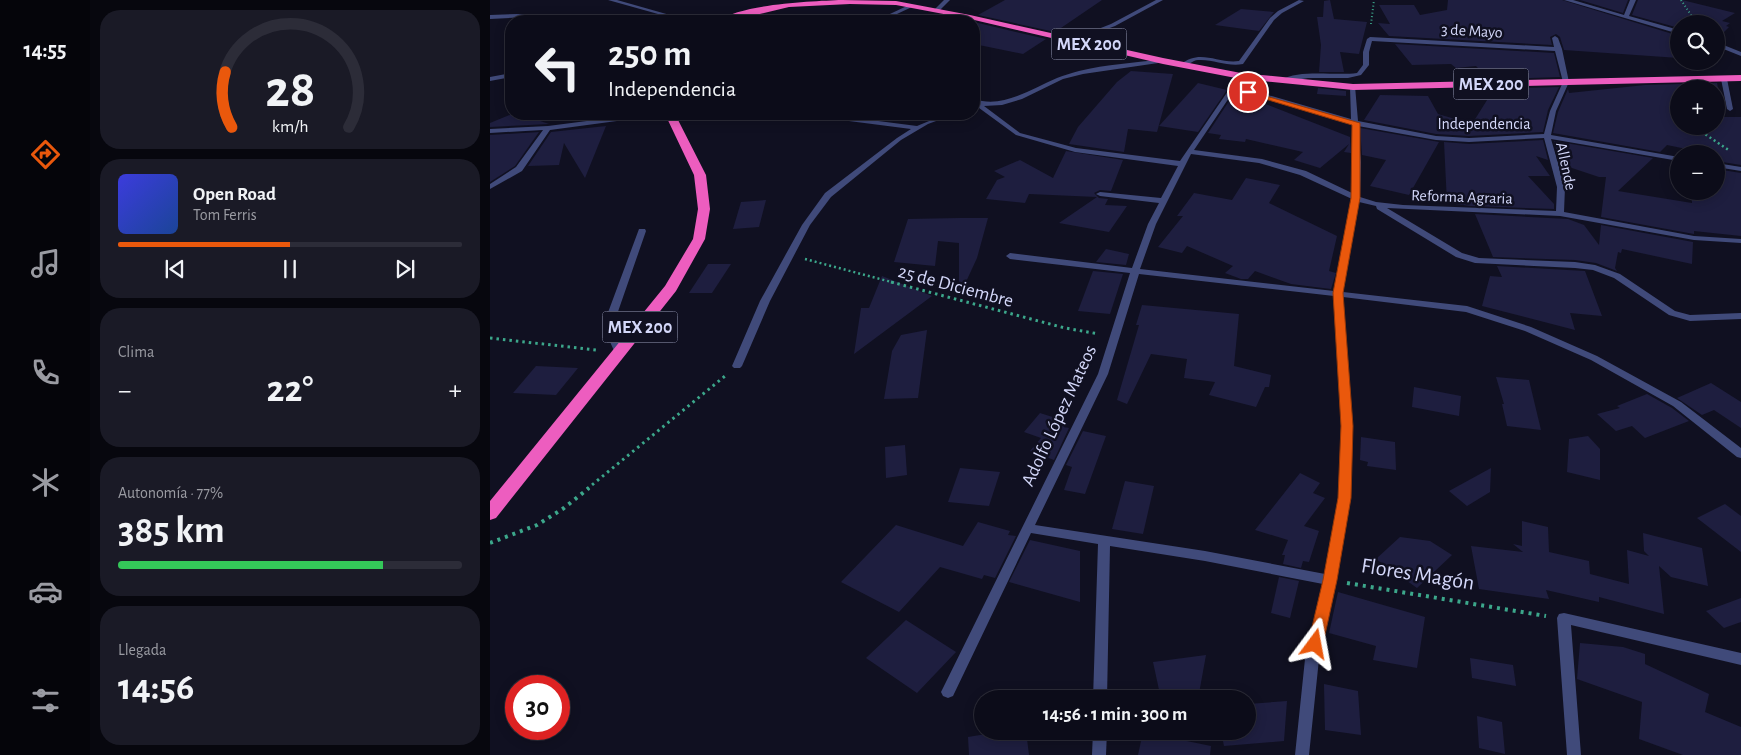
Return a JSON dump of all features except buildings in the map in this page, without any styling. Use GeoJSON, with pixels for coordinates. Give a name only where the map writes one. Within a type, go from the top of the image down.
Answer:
{"type":"FeatureCollection","features":[{"type":"Feature","properties":{"kind":"highway","name":"MEX 200"},"geometry":{"type":"LineString","coordinates":[[740,15],[789,5],[896,2],[955,15]]}},
{"type":"Feature","properties":{"kind":"highway","name":"MEX 200"},"geometry":{"type":"LineString","coordinates":[[980,20],[1163,61],[1241,76],[1353,87],[1741,78]]}},
{"type":"Feature","properties":{"kind":"highway","name":"MEX 200"},"geometry":{"type":"LineString","coordinates":[[490,514],[671,288],[699,239],[704,209],[700,175],[673,120]]}},
{"type":"Feature","properties":{"kind":"street"},"geometry":{"type":"LineString","coordinates":[[612,0],[666,15]]}},
{"type":"Feature","properties":{"kind":"street"},"geometry":{"type":"LineString","coordinates":[[936,11],[947,0]]}},
{"type":"Feature","properties":{"kind":"street"},"geometry":{"type":"LineString","coordinates":[[1073,40],[1113,25],[1160,0]]}},
{"type":"Feature","properties":{"kind":"street"},"geometry":{"type":"LineString","coordinates":[[1567,0],[1670,29]]}},
{"type":"Feature","properties":{"kind":"street"},"geometry":{"type":"LineString","coordinates":[[1626,16],[1633,0]]}},
{"type":"Feature","properties":{"kind":"street"},"geometry":{"type":"LineString","coordinates":[[1183,65],[1199,58],[1234,64],[1241,63],[1272,19],[1280,12],[1301,1]]}},
{"type":"Feature","properties":{"kind":"street"},"geometry":{"type":"LineString","coordinates":[[891,15],[911,6]]}},
{"type":"Feature","properties":{"kind":"street"},"geometry":{"type":"LineString","coordinates":[[490,17],[512,14],[521,15]]}},
{"type":"Feature","properties":{"kind":"street"},"geometry":{"type":"LineString","coordinates":[[1555,38],[1566,82]]}},
{"type":"Feature","properties":{"kind":"street"},"geometry":{"type":"LineString","coordinates":[[1282,81],[1308,76],[1348,76],[1359,74],[1366,65],[1370,39]]}},
{"type":"Feature","properties":{"kind":"street","name":"3 de Mayo"},"geometry":{"type":"LineString","coordinates":[[1370,39],[1559,49]]}},
{"type":"Feature","properties":{"kind":"street"},"geometry":{"type":"LineString","coordinates":[[1725,48],[1741,54]]}},
{"type":"Feature","properties":{"kind":"street"},"geometry":{"type":"LineString","coordinates":[[980,103],[1002,103],[1020,98],[1061,78],[1082,72],[1163,61]]}},
{"type":"Feature","properties":{"kind":"street"},"geometry":{"type":"LineString","coordinates":[[490,79],[505,76]]}},
{"type":"Feature","properties":{"kind":"street","name":"Adolfo López Mateos"},"geometry":{"type":"LineString","coordinates":[[948,692],[1103,374],[1135,271],[1152,224],[1189,152],[1241,76]]}},
{"type":"Feature","properties":{"kind":"street"},"geometry":{"type":"LineString","coordinates":[[1724,79],[1730,109]]}},
{"type":"Feature","properties":{"kind":"street","name":"Allende"},"geometry":{"type":"LineString","coordinates":[[1560,214],[1561,187],[1547,136],[1553,111],[1566,82]]}},
{"type":"Feature","properties":{"kind":"street","name":"Independencia"},"geometry":{"type":"LineString","coordinates":[[1234,87],[1356,123],[1436,138],[1469,140],[1547,136],[1670,157]]}},
{"type":"Feature","properties":{"kind":"street"},"geometry":{"type":"LineString","coordinates":[[1302,755],[1312,659],[1330,580],[1344,498],[1347,426],[1338,293],[1356,198],[1356,123],[1353,87]]}},
{"type":"Feature","properties":{"kind":"street"},"geometry":{"type":"LineString","coordinates":[[980,106],[1018,134],[1074,150],[1183,164]]}},
{"type":"Feature","properties":{"kind":"street"},"geometry":{"type":"LineString","coordinates":[[490,131],[548,128],[609,120]]}},
{"type":"Feature","properties":{"kind":"street"},"geometry":{"type":"LineString","coordinates":[[857,120],[919,128]]}},
{"type":"Feature","properties":{"kind":"street"},"geometry":{"type":"LineString","coordinates":[[737,366],[765,300],[806,226],[828,195],[899,139],[938,120]]}},
{"type":"Feature","properties":{"kind":"street"},"geometry":{"type":"LineString","coordinates":[[490,187],[520,169],[548,128]]}},
{"type":"Feature","properties":{"kind":"street","name":"Reforma Agraria"},"geometry":{"type":"LineString","coordinates":[[1189,152],[1259,161],[1303,173],[1356,198],[1375,204],[1560,214],[1694,238],[1741,241]]}},
{"type":"Feature","properties":{"kind":"street"},"geometry":{"type":"LineString","coordinates":[[1725,167],[1741,170]]}},
{"type":"Feature","properties":{"kind":"street"},"geometry":{"type":"LineString","coordinates":[[1100,194],[1165,201]]}},
{"type":"Feature","properties":{"kind":"street"},"geometry":{"type":"LineString","coordinates":[[1375,204],[1459,255],[1478,261],[1575,265],[1595,268],[1617,276],[1672,313],[1690,318],[1741,316]]}},
{"type":"Feature","properties":{"kind":"street"},"geometry":{"type":"LineString","coordinates":[[620,352],[608,326],[642,231]]}},
{"type":"Feature","properties":{"kind":"street"},"geometry":{"type":"LineString","coordinates":[[1010,256],[1467,309],[1528,329],[1594,358],[1677,404],[1741,454]]}},
{"type":"Feature","properties":{"kind":"street"},"geometry":{"type":"LineString","coordinates":[[1027,528],[1205,556],[1330,580]]}},
{"type":"Feature","properties":{"kind":"street"},"geometry":{"type":"LineString","coordinates":[[1100,690],[1104,540]]}},
{"type":"Feature","properties":{"kind":"street"},"geometry":{"type":"LineString","coordinates":[[1574,755],[1564,618],[1741,659]]}},
{"type":"Feature","properties":{"kind":"street"},"geometry":{"type":"LineString","coordinates":[[1099,755],[1100,740]]}},
{"type":"Feature","properties":{"kind":"path"},"geometry":{"type":"LineString","coordinates":[[1370,39],[1374,0]]}},
{"type":"Feature","properties":{"kind":"path"},"geometry":{"type":"LineString","coordinates":[[1680,0],[1691,15]]}},
{"type":"Feature","properties":{"kind":"path"},"geometry":{"type":"LineString","coordinates":[[1706,135],[1735,155]]}},
{"type":"Feature","properties":{"kind":"path","name":"25 de Diciembre"},"geometry":{"type":"LineString","coordinates":[[791,255],[1065,328],[1115,337]]}},
{"type":"Feature","properties":{"kind":"path"},"geometry":{"type":"LineString","coordinates":[[490,338],[620,352]]}},
{"type":"Feature","properties":{"kind":"path"},"geometry":{"type":"LineString","coordinates":[[490,543],[537,525],[564,508],[737,366]]}},
{"type":"Feature","properties":{"kind":"path","name":"Flores Magón"},"geometry":{"type":"LineString","coordinates":[[1330,580],[1564,618]]}},
{"type":"Feature","properties":{"kind":"route"},"geometry":{"type":"LineString","coordinates":[[1248,92],[1356,123],[1356,198],[1338,293],[1347,426],[1344,498],[1330,580],[1315,644]]}}]}
